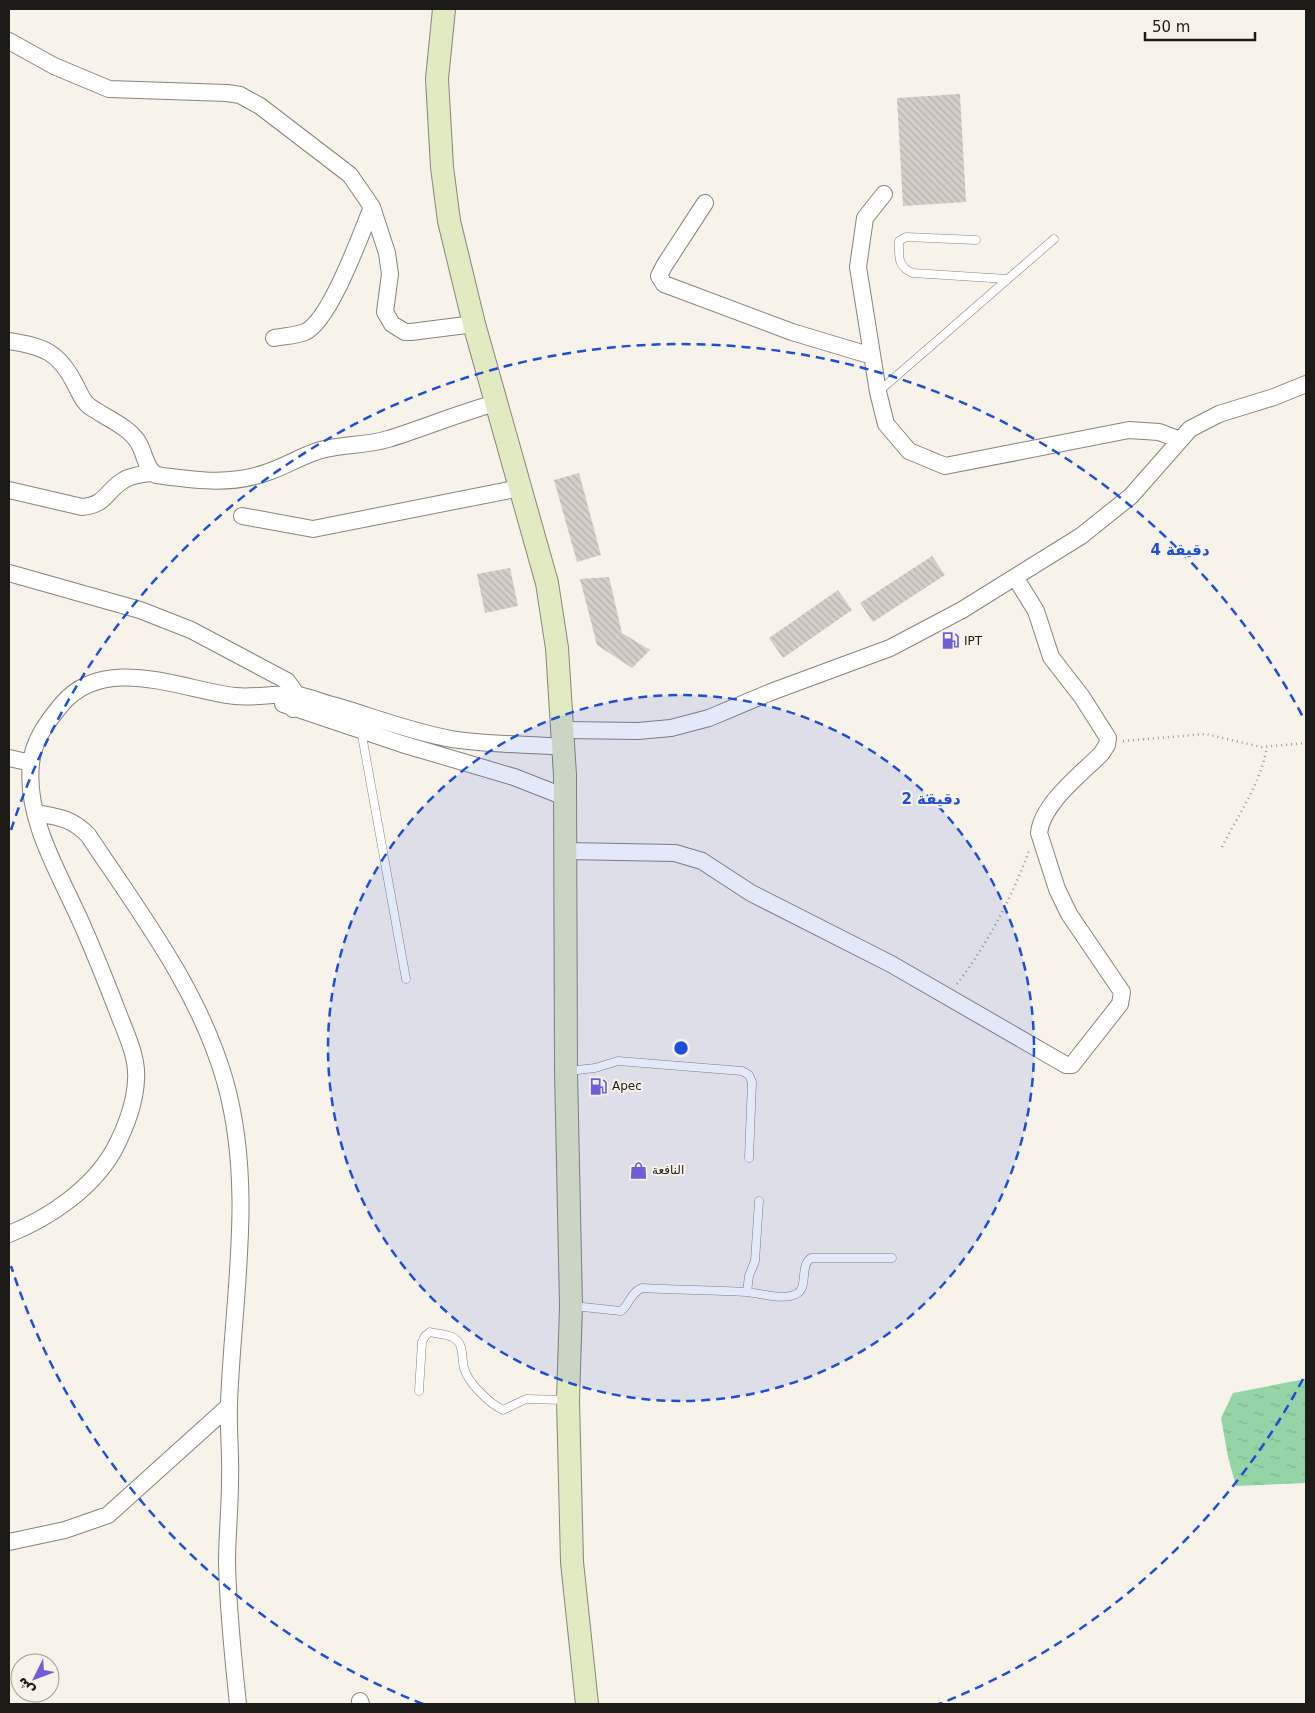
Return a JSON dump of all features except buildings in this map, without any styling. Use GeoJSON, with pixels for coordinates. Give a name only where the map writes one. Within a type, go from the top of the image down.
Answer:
{"type":"FeatureCollection","features":[{"type":"Feature","properties":{"kind":"main road"},"geometry":{"type":"LineString","coordinates":[[444,9],[437,79],[442,167],[449,221],[474,324],[550,601],[558,648],[564,739],[566,851],[566,1071],[571,1306],[568,1400],[573,1578],[586,1704]]}},
{"type":"Feature","properties":{"kind":"street"},"geometry":{"type":"LineString","coordinates":[[9,40],[54,66],[109,89],[226,93],[249,99],[350,175],[372,208],[387,253],[390,274],[385,312],[392,324],[405,332],[411,332],[474,324]]}},
{"type":"Feature","properties":{"kind":"street"},"geometry":{"type":"LineString","coordinates":[[884,194],[865,218],[858,267],[878,392],[886,424],[909,451],[945,466],[1129,430],[1159,432],[1180,440]]}},
{"type":"Feature","properties":{"kind":"street"},"geometry":{"type":"LineString","coordinates":[[705,204],[664,266],[659,276],[664,284],[792,332],[872,356]]}},
{"type":"Feature","properties":{"kind":"street"},"geometry":{"type":"LineString","coordinates":[[274,338],[306,332],[323,315],[342,279],[372,208]]}},
{"type":"Feature","properties":{"kind":"street"},"geometry":{"type":"LineString","coordinates":[[9,340],[44,349],[56,356],[66,366],[88,406],[111,420],[138,442],[152,472],[156,475],[204,481],[231,481],[248,478],[319,451],[362,446],[496,403]]}},
{"type":"Feature","properties":{"kind":"street"},"geometry":{"type":"LineString","coordinates":[[9,1234],[22,1229],[69,1200],[93,1179],[108,1160],[120,1138],[128,1119],[136,1082],[136,1066],[131,1046],[88,937],[44,840],[31,787],[31,764],[36,742],[64,702],[81,688],[100,682],[138,678],[172,682],[228,695],[268,697],[361,714],[450,739],[564,739],[671,728],[709,718],[771,692],[890,648],[921,633],[1066,546],[1112,514],[1146,481],[1190,429],[1219,414],[1274,397],[1306,384]]}},
{"type":"Feature","properties":{"kind":"street"},"geometry":{"type":"LineString","coordinates":[[9,490],[82,507],[100,502],[123,480],[152,472]]}},
{"type":"Feature","properties":{"kind":"street"},"geometry":{"type":"LineString","coordinates":[[242,516],[312,529],[520,488]]}},
{"type":"Feature","properties":{"kind":"street"},"geometry":{"type":"LineString","coordinates":[[9,573],[116,602],[191,630],[279,675],[293,688],[295,702]]}},
{"type":"Feature","properties":{"kind":"street"},"geometry":{"type":"LineString","coordinates":[[566,851],[675,853],[691,856],[760,897],[891,964],[1020,1040],[1069,1066],[1076,1061],[1120,1004],[1122,992],[1069,914],[1057,889],[1039,833],[1040,824],[1047,809],[1100,754],[1108,738],[1082,698],[1051,657],[1036,611],[1015,577]]}},
{"type":"Feature","properties":{"kind":"street"},"geometry":{"type":"LineString","coordinates":[[295,702],[361,731],[514,777],[565,797]]}},
{"type":"Feature","properties":{"kind":"street"},"geometry":{"type":"LineString","coordinates":[[402,744],[406,727]]}},
{"type":"Feature","properties":{"kind":"street"},"geometry":{"type":"LineString","coordinates":[[9,758],[31,764]]}},
{"type":"Feature","properties":{"kind":"street"},"geometry":{"type":"LineString","coordinates":[[36,813],[77,823],[88,835],[164,949],[196,1005],[217,1057],[234,1118],[240,1151],[238,1282],[229,1406],[228,1592],[231,1652],[238,1704]]}},
{"type":"Feature","properties":{"kind":"street"},"geometry":{"type":"LineString","coordinates":[[9,1542],[65,1530],[108,1515],[229,1406]]}},
{"type":"Feature","properties":{"kind":"lane"},"geometry":{"type":"LineString","coordinates":[[976,240],[906,237],[899,241],[899,261],[905,270],[913,273],[1007,279]]}},
{"type":"Feature","properties":{"kind":"lane"},"geometry":{"type":"LineString","coordinates":[[878,392],[1054,239]]}},
{"type":"Feature","properties":{"kind":"lane"},"geometry":{"type":"LineString","coordinates":[[361,714],[361,731],[406,979]]}},
{"type":"Feature","properties":{"kind":"lane"},"geometry":{"type":"LineString","coordinates":[[566,1071],[595,1068],[618,1061],[742,1071],[749,1075],[752,1082],[749,1158]]}},
{"type":"Feature","properties":{"kind":"lane"},"geometry":{"type":"LineString","coordinates":[[747,1292],[749,1276],[755,1261],[759,1201]]}},
{"type":"Feature","properties":{"kind":"lane"},"geometry":{"type":"LineString","coordinates":[[571,1306],[620,1311],[627,1306],[635,1291],[642,1288],[747,1292],[786,1297],[797,1294],[801,1288],[804,1265],[812,1258],[892,1258]]}},
{"type":"Feature","properties":{"kind":"lane"},"geometry":{"type":"LineString","coordinates":[[418,1391],[422,1342],[424,1336],[430,1332],[453,1337],[460,1343],[464,1367],[468,1377],[496,1406],[503,1410],[526,1399],[568,1400]]}},
{"type":"Feature","properties":{"kind":"path"},"geometry":{"type":"LineString","coordinates":[[1107,740],[1127,742],[1206,734],[1266,747],[1306,743]]}},
{"type":"Feature","properties":{"kind":"path"},"geometry":{"type":"LineString","coordinates":[[1222,847],[1240,810],[1257,784],[1266,747]]}},
{"type":"Feature","properties":{"kind":"path"},"geometry":{"type":"LineString","coordinates":[[947,997],[978,957],[996,924],[1039,833]]}},
{"type":"Feature","properties":{"kind":"water"},"geometry":{"type":"Polygon","coordinates":[[[1305,1379],[1306,1483],[1236,1486],[1228,1457],[1221,1418],[1233,1393],[1305,1379]]]}},
{"type":"Feature","properties":{"kind":"place","name":"IPT"},"geometry":{"type":"Point","coordinates":[950,641]}},
{"type":"Feature","properties":{"kind":"place","name":"Apec"},"geometry":{"type":"Point","coordinates":[598,1086]}},
{"type":"Feature","properties":{"kind":"place","name":"النافعة"},"geometry":{"type":"Point","coordinates":[638,1170]}}]}
